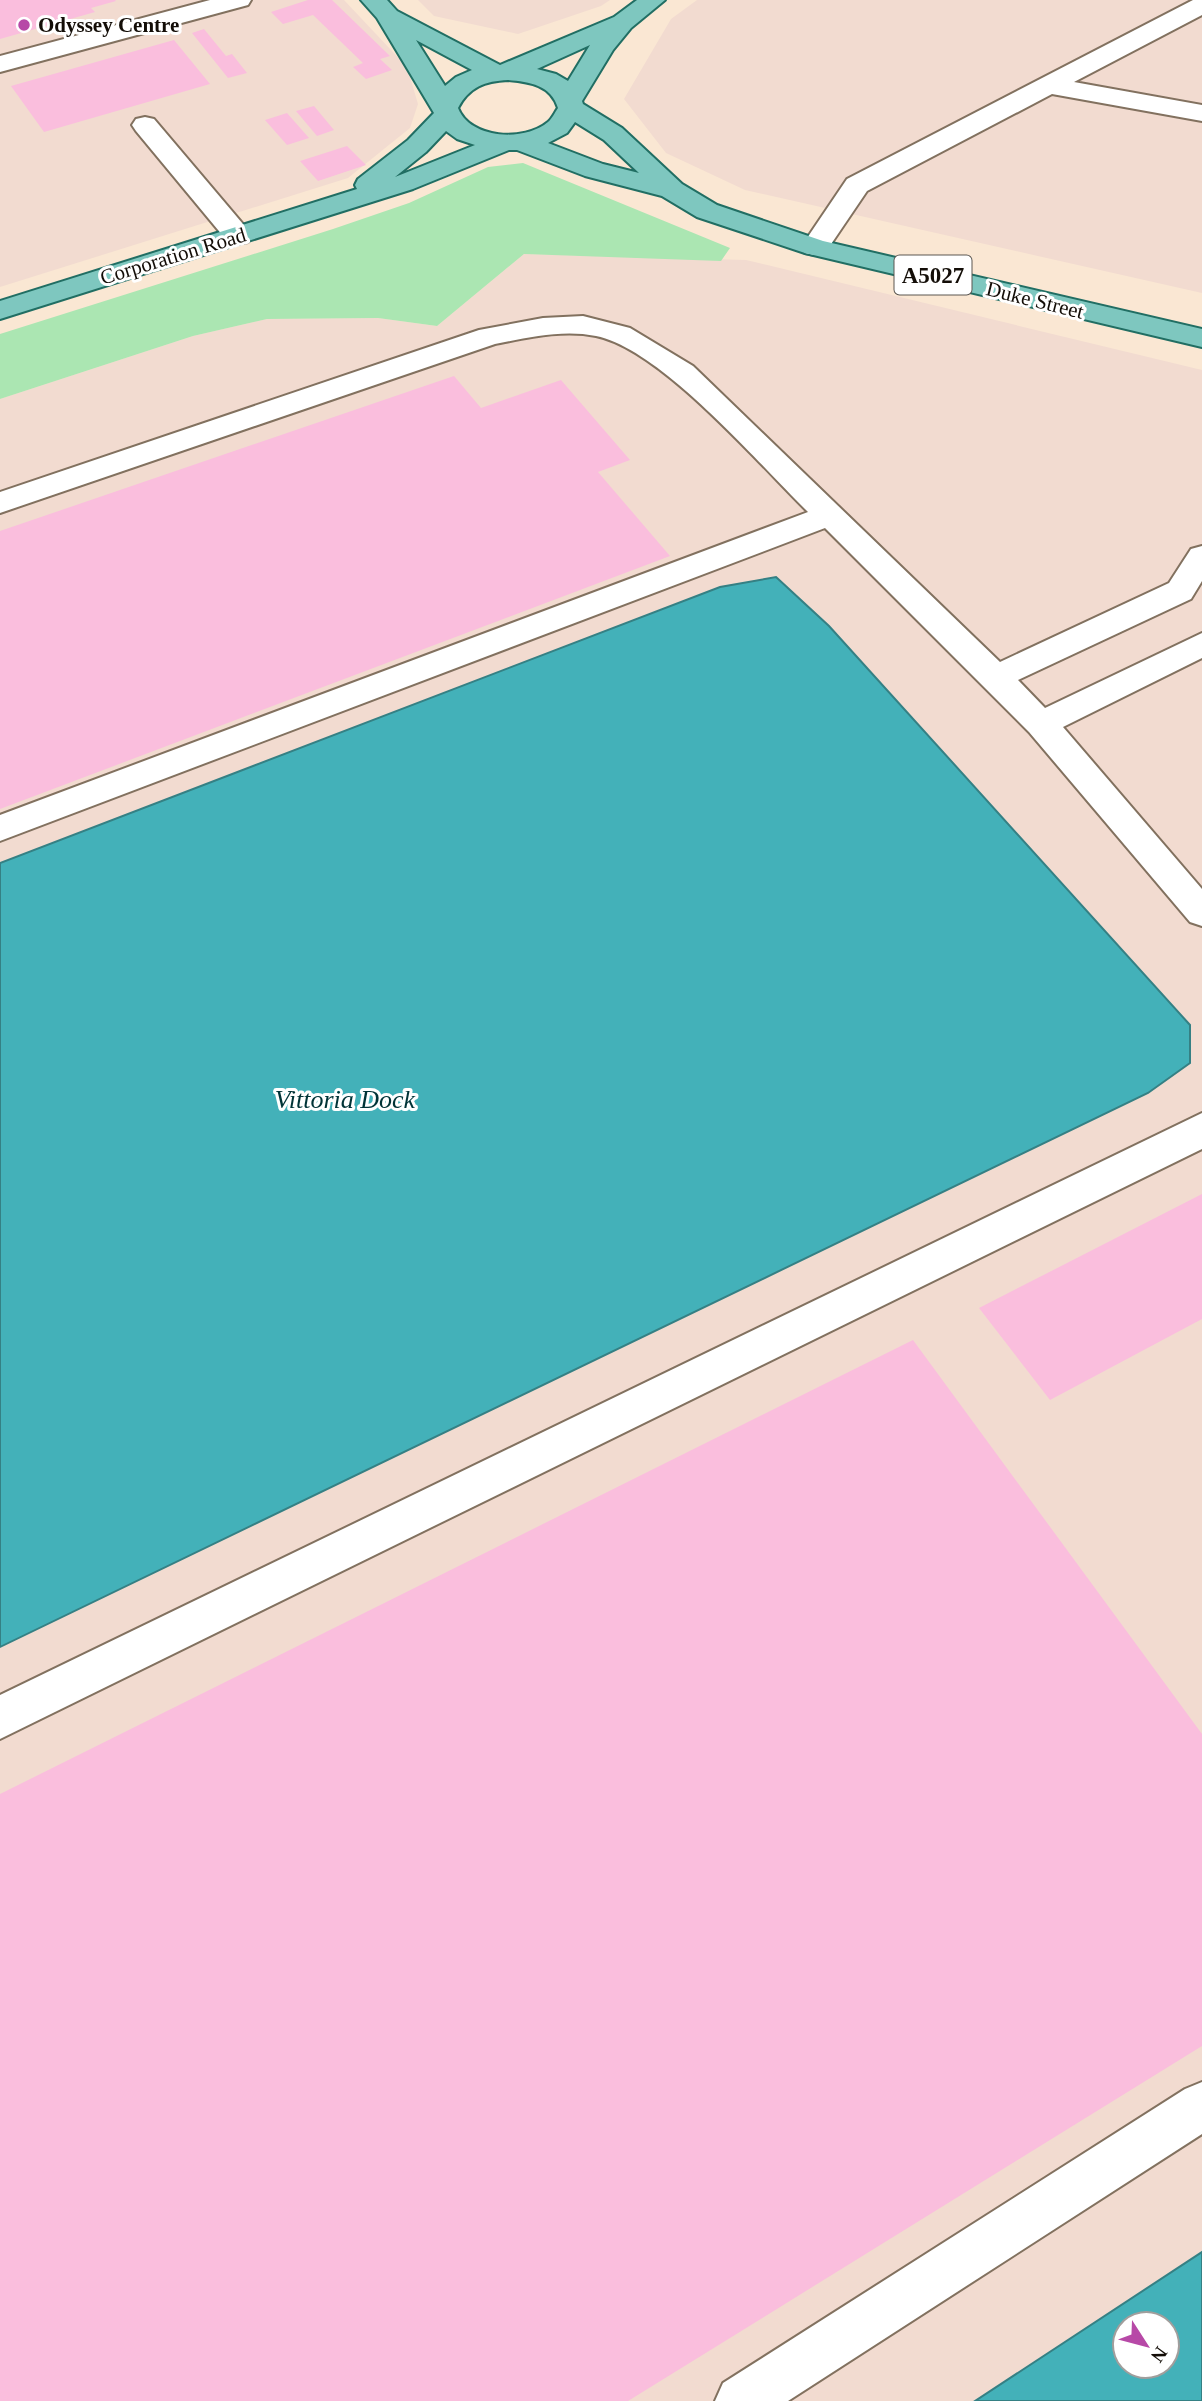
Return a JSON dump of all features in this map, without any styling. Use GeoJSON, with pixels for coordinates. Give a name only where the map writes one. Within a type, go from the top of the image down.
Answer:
{"type":"FeatureCollection","features":[{"type":"Feature","properties":{"kind":"main road"},"geometry":{"type":"LineString","coordinates":[[380,7],[452,124],[470,136],[513,143],[541,138],[557,130],[568,119],[570,104],[602,47],[623,22],[653,0]]}},
{"type":"Feature","properties":{"kind":"main road"},"geometry":{"type":"LineString","coordinates":[[380,7],[502,72],[532,74],[549,80],[564,90],[570,104]]}},
{"type":"Feature","properties":{"kind":"main road"},"geometry":{"type":"LineString","coordinates":[[445,112],[448,97],[459,86],[478,76],[502,72],[623,22]]}},
{"type":"Feature","properties":{"kind":"main road","name":"Duke Street"},"geometry":{"type":"LineString","coordinates":[[570,104],[613,134],[641,158],[671,190]]}},
{"type":"Feature","properties":{"kind":"main road","name":"Corporation Road"},"geometry":{"type":"LineString","coordinates":[[347,202],[417,146],[445,112]]}},
{"type":"Feature","properties":{"kind":"main road","name":"Corporation Road"},"geometry":{"type":"LineString","coordinates":[[0,310],[347,202],[513,143]]}},
{"type":"Feature","properties":{"kind":"main road","name":"Duke Street"},"geometry":{"type":"LineString","coordinates":[[513,143],[594,170],[671,190],[707,211],[815,247],[1202,338]]}},
{"type":"Feature","properties":{"kind":"street"},"geometry":{"type":"LineString","coordinates":[[0,64],[239,0]]}},
{"type":"Feature","properties":{"kind":"street"},"geometry":{"type":"LineString","coordinates":[[815,247],[857,185],[1202,5]]}},
{"type":"Feature","properties":{"kind":"street"},"geometry":{"type":"LineString","coordinates":[[1046,85],[1202,113]]}},
{"type":"Feature","properties":{"kind":"street"},"geometry":{"type":"LineString","coordinates":[[145,125],[238,236]]}},
{"type":"Feature","properties":{"kind":"street"},"geometry":{"type":"LineString","coordinates":[[0,503],[489,336],[548,325],[597,327],[639,344],[683,372],[996,677],[1041,724],[1202,913]]}},
{"type":"Feature","properties":{"kind":"street"},"geometry":{"type":"LineString","coordinates":[[0,828],[830,515]]}},
{"type":"Feature","properties":{"kind":"street"},"geometry":{"type":"LineString","coordinates":[[996,677],[1180,591],[1202,556]]}},
{"type":"Feature","properties":{"kind":"street"},"geometry":{"type":"LineString","coordinates":[[1041,724],[1202,644]]}},
{"type":"Feature","properties":{"kind":"street"},"geometry":{"type":"LineString","coordinates":[[0,1717],[1190,1137],[1202,1128]]}},
{"type":"Feature","properties":{"kind":"street"},"geometry":{"type":"LineString","coordinates":[[741,2401],[1202,2106]]}},
{"type":"Feature","properties":{"kind":"shaded area"},"geometry":{"type":"Polygon","coordinates":[[[0,0],[344,0],[407,67],[418,104],[410,128],[348,178],[0,287],[0,0]]]}},
{"type":"Feature","properties":{"kind":"shaded area"},"geometry":{"type":"Polygon","coordinates":[[[418,0],[610,0],[601,6],[518,34],[434,16],[418,0]]]}},
{"type":"Feature","properties":{"kind":"shaded area"},"geometry":{"type":"Polygon","coordinates":[[[697,0],[1202,0],[1202,293],[745,190],[666,153],[624,99],[671,19],[697,0]]]}},
{"type":"Feature","properties":{"kind":"shaded area"},"geometry":{"type":"Polygon","coordinates":[[[524,254],[746,260],[1202,370],[1202,2252],[975,2401],[0,2401],[0,1647],[1148,1093],[776,577],[720,587],[0,863],[0,399],[193,336],[267,319],[378,318],[437,326],[524,254]]]}},
{"type":"Feature","properties":{"kind":"green space"},"geometry":{"type":"Polygon","coordinates":[[[523,163],[730,248],[721,261],[524,254],[437,326],[378,318],[267,319],[193,336],[0,399],[0,334],[409,203],[488,167],[523,163]]]}},
{"type":"Feature","properties":{"kind":"water","name":"Vittoria Dock"},"geometry":{"type":"Polygon","coordinates":[[[776,577],[829,626],[1190,1025],[1190,1063],[1148,1093],[0,1647],[0,863],[720,587],[776,577]]]}},
{"type":"Feature","properties":{"kind":"water"},"geometry":{"type":"Polygon","coordinates":[[[1202,2252],[1202,2401],[975,2401],[1111,2312],[1111,2380],[1181,2380],[1181,2310],[1114,2310],[1202,2252]]]}},
{"type":"Feature","properties":{"kind":"building","name":"Odyssey Centre"},"geometry":{"type":"Polygon","coordinates":[[[0,0],[116,1],[91,8],[95,12],[0,39],[0,0]]]}},
{"type":"Feature","properties":{"kind":"building"},"geometry":{"type":"Polygon","coordinates":[[[308,0],[332,0],[390,56],[380,59],[392,70],[366,79],[353,67],[363,63],[313,15],[283,24],[271,12],[308,0]]]}},
{"type":"Feature","properties":{"kind":"building"},"geometry":{"type":"Polygon","coordinates":[[[204,29],[226,56],[232,54],[247,73],[228,78],[192,33],[204,29]]]}},
{"type":"Feature","properties":{"kind":"building"},"geometry":{"type":"Polygon","coordinates":[[[174,40],[210,84],[44,132],[11,86],[174,40]]]}},
{"type":"Feature","properties":{"kind":"building"},"geometry":{"type":"Polygon","coordinates":[[[314,106],[334,130],[317,136],[296,111],[314,106]]]}},
{"type":"Feature","properties":{"kind":"building"},"geometry":{"type":"Polygon","coordinates":[[[287,113],[309,138],[287,145],[265,120],[287,113]]]}},
{"type":"Feature","properties":{"kind":"building"},"geometry":{"type":"Polygon","coordinates":[[[347,146],[366,165],[318,181],[300,161],[347,146]]]}},
{"type":"Feature","properties":{"kind":"building"},"geometry":{"type":"Polygon","coordinates":[[[454,376],[481,408],[561,380],[630,460],[598,472],[670,556],[0,809],[0,531],[454,376]]]}},
{"type":"Feature","properties":{"kind":"building"},"geometry":{"type":"Polygon","coordinates":[[[1202,1194],[1202,1319],[1050,1400],[979,1308],[1202,1194]]]}},
{"type":"Feature","properties":{"kind":"building"},"geometry":{"type":"Polygon","coordinates":[[[913,1340],[1202,1734],[1202,2046],[628,2401],[0,2401],[0,1794],[913,1340]]]}},
{"type":"Feature","properties":{"kind":"place","name":"Odyssey Centre"},"geometry":{"type":"Point","coordinates":[24,25]}}]}
